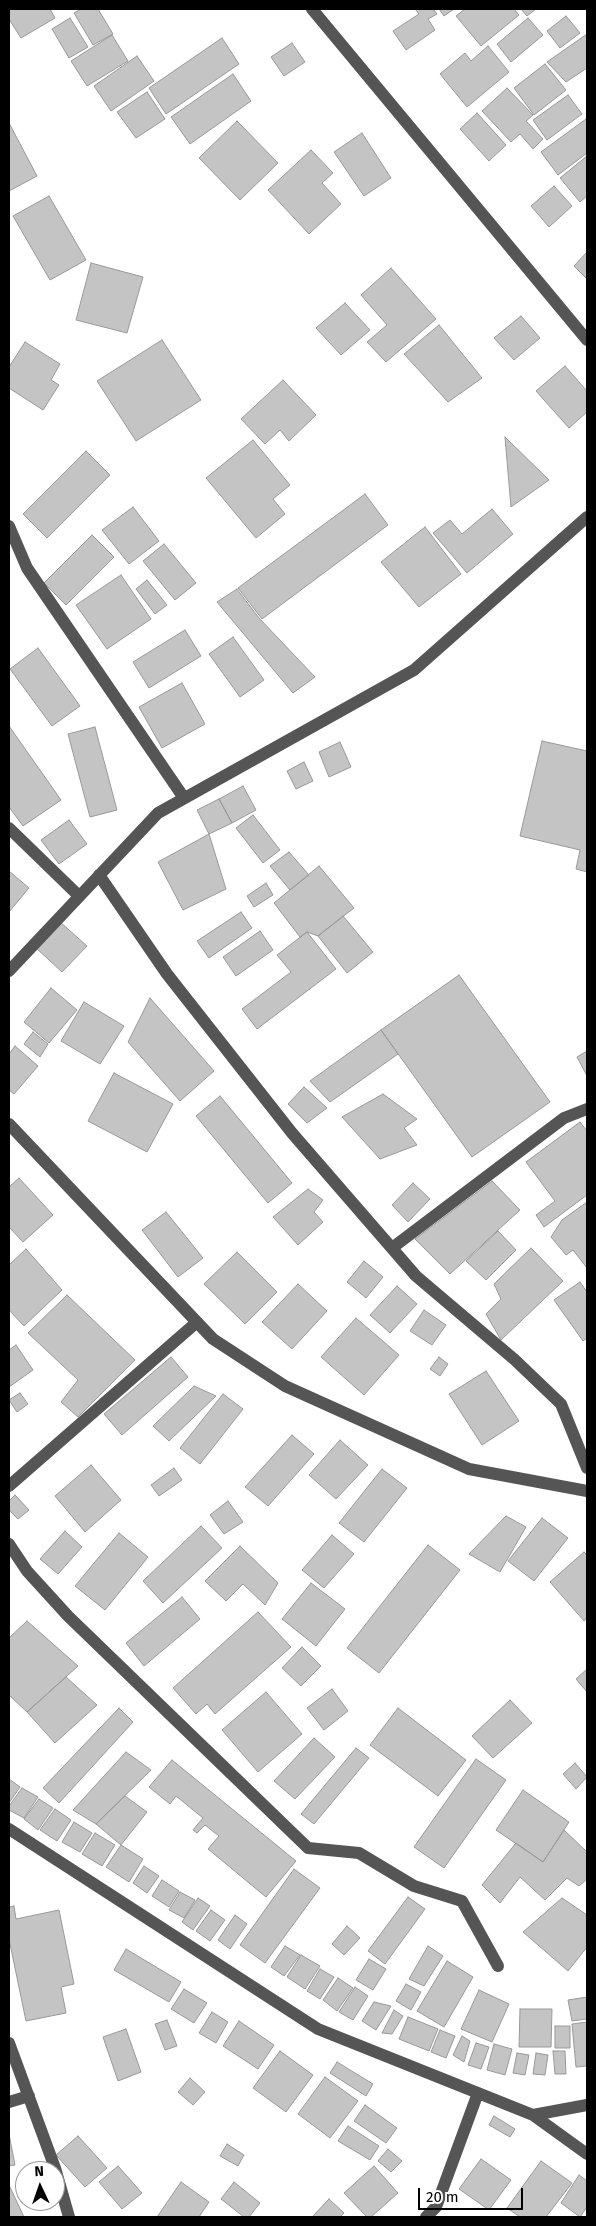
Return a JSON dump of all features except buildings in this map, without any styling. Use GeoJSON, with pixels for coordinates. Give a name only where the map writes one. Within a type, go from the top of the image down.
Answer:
{"type":"FeatureCollection","features":[{"type":"Feature","properties":{"kind":"street"},"geometry":{"type":"LineString","coordinates":[[312,9],[587,340]]}},
{"type":"Feature","properties":{"kind":"street"},"geometry":{"type":"LineString","coordinates":[[9,971],[158,813],[414,670],[587,517]]}},
{"type":"Feature","properties":{"kind":"street"},"geometry":{"type":"LineString","coordinates":[[9,526],[27,568],[184,798]]}},
{"type":"Feature","properties":{"kind":"street"},"geometry":{"type":"LineString","coordinates":[[9,828],[79,896]]}},
{"type":"Feature","properties":{"kind":"street"},"geometry":{"type":"LineString","coordinates":[[99,875],[173,982],[292,1133],[416,1276],[515,1360],[561,1404],[587,1468]]}},
{"type":"Feature","properties":{"kind":"street"},"geometry":{"type":"LineString","coordinates":[[392,1248],[564,1118],[587,1108]]}},
{"type":"Feature","properties":{"kind":"street"},"geometry":{"type":"LineString","coordinates":[[9,1124],[212,1339],[285,1386],[469,1469],[587,1491]]}},
{"type":"Feature","properties":{"kind":"street"},"geometry":{"type":"LineString","coordinates":[[9,1486],[197,1322]]}},
{"type":"Feature","properties":{"kind":"street"},"geometry":{"type":"LineString","coordinates":[[9,1544],[27,1571],[68,1616],[308,1848],[359,1853],[414,1886],[462,1900],[498,1966]]}},
{"type":"Feature","properties":{"kind":"street"},"geometry":{"type":"LineString","coordinates":[[9,1829],[318,2029],[533,2115],[587,2154]]}},
{"type":"Feature","properties":{"kind":"street"},"geometry":{"type":"LineString","coordinates":[[9,2043],[55,2168],[70,2217]]}},
{"type":"Feature","properties":{"kind":"street"},"geometry":{"type":"LineString","coordinates":[[426,2217],[436,2207],[478,2094]]}},
{"type":"Feature","properties":{"kind":"street"},"geometry":{"type":"LineString","coordinates":[[9,2102],[29,2096]]}},
{"type":"Feature","properties":{"kind":"street"},"geometry":{"type":"LineString","coordinates":[[533,2115],[587,2104]]}}]}
